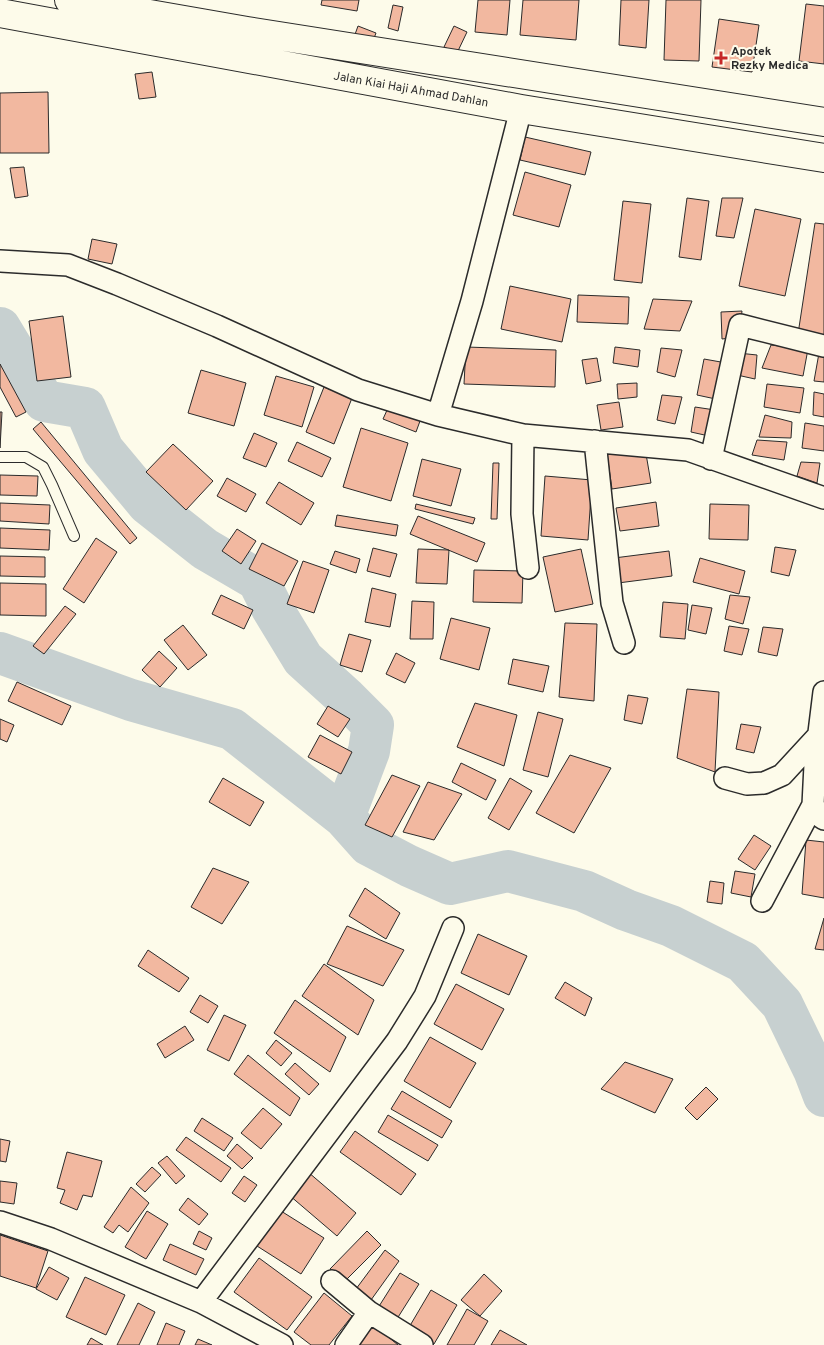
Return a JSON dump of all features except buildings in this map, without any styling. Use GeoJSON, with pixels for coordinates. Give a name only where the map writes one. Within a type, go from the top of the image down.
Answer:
{"type":"FeatureCollection","features":[{"type":"Feature","properties":{"kind":"main road"},"geometry":{"type":"LineString","coordinates":[[69,0],[246,31],[824,122]]}},
{"type":"Feature","properties":{"kind":"main road","name":"Jalan Kiai Haji Ahmad Dahlan"},"geometry":{"type":"LineString","coordinates":[[0,13],[521,109],[824,158]]}},
{"type":"Feature","properties":{"kind":"street"},"geometry":{"type":"LineString","coordinates":[[438,415],[472,301],[521,109]]}},
{"type":"Feature","properties":{"kind":"street"},"geometry":{"type":"LineString","coordinates":[[2,261],[68,265],[217,326],[358,390],[438,415],[522,435],[688,450],[824,498]]}},
{"type":"Feature","properties":{"kind":"street"},"geometry":{"type":"LineString","coordinates":[[711,459],[740,325],[824,346]]}},
{"type":"Feature","properties":{"kind":"street"},"geometry":{"type":"LineString","coordinates":[[522,435],[522,514],[528,568]]}},
{"type":"Feature","properties":{"kind":"street"},"geometry":{"type":"LineString","coordinates":[[595,441],[612,603],[624,643]]}},
{"type":"Feature","properties":{"kind":"street"},"geometry":{"type":"LineString","coordinates":[[762,901],[818,812],[815,765],[824,692]]}},
{"type":"Feature","properties":{"kind":"street"},"geometry":{"type":"LineString","coordinates":[[725,778],[747,784],[764,783],[782,776],[819,735]]}},
{"type":"Feature","properties":{"kind":"street"},"geometry":{"type":"LineString","coordinates":[[201,1302],[397,1041],[425,996],[453,928]]}},
{"type":"Feature","properties":{"kind":"street"},"geometry":{"type":"LineString","coordinates":[[0,1222],[51,1239],[201,1302],[282,1345]]}},
{"type":"Feature","properties":{"kind":"street"},"geometry":{"type":"LineString","coordinates":[[332,1281],[369,1312],[422,1345]]}},
{"type":"Feature","properties":{"kind":"street"},"geometry":{"type":"LineString","coordinates":[[346,1345],[369,1312]]}},
{"type":"Feature","properties":{"kind":"lane"},"geometry":{"type":"LineString","coordinates":[[0,457],[26,457],[43,467],[74,536]]}},
{"type":"Feature","properties":{"kind":"waterway"},"geometry":{"type":"LineString","coordinates":[[0,328],[44,401],[85,408],[103,450],[148,504],[205,549],[258,580],[272,608],[303,659],[373,725],[369,751],[344,817],[369,845],[409,866],[450,884],[508,871],[584,891],[626,910],[671,926],[743,962],[782,1004],[814,1070],[824,1096]]}},
{"type":"Feature","properties":{"kind":"waterway"},"geometry":{"type":"LineString","coordinates":[[0,653],[131,700],[232,729],[344,817]]}},
{"type":"Feature","properties":{"kind":"place","name":"Apotek Rezky Medica"},"geometry":{"type":"Point","coordinates":[721,58]}}]}
